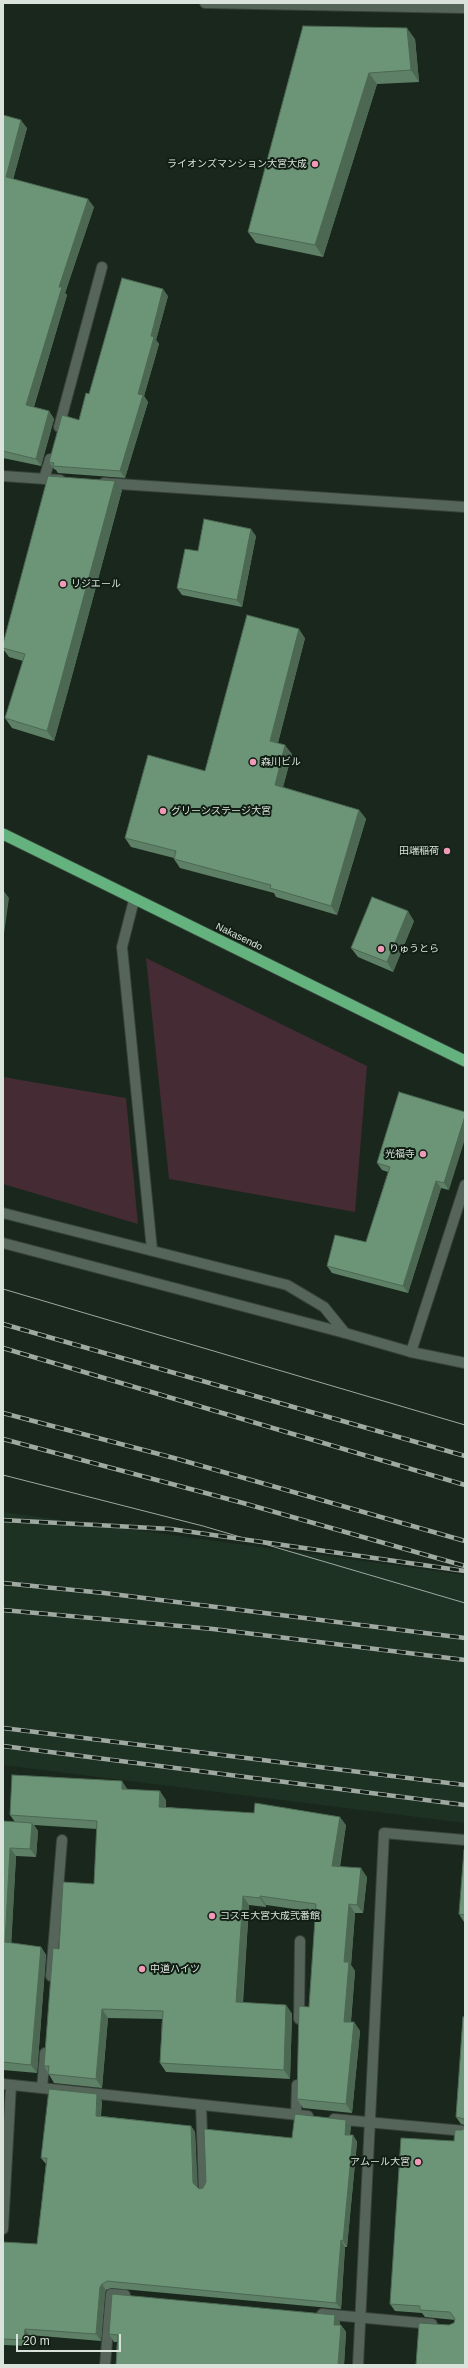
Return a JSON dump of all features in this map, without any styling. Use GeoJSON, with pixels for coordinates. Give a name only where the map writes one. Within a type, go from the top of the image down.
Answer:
{"type":"FeatureCollection","features":[{"type":"Feature","properties":{"kind":"highway","name":"Nakasendo"},"geometry":{"type":"LineString","coordinates":[[3,834],[134,900],[465,1061]]}},
{"type":"Feature","properties":{"kind":"street"},"geometry":{"type":"LineString","coordinates":[[205,3],[465,8]]}},
{"type":"Feature","properties":{"kind":"street"},"geometry":{"type":"LineString","coordinates":[[56,436],[102,267]]}},
{"type":"Feature","properties":{"kind":"street"},"geometry":{"type":"LineString","coordinates":[[44,479],[51,455]]}},
{"type":"Feature","properties":{"kind":"street"},"geometry":{"type":"LineString","coordinates":[[3,476],[68,480]]}},
{"type":"Feature","properties":{"kind":"street"},"geometry":{"type":"LineString","coordinates":[[92,482],[465,507]]}},
{"type":"Feature","properties":{"kind":"street"},"geometry":{"type":"LineString","coordinates":[[134,900],[122,947],[152,1250]]}},
{"type":"Feature","properties":{"kind":"street"},"geometry":{"type":"LineString","coordinates":[[411,1352],[465,1185]]}},
{"type":"Feature","properties":{"kind":"street"},"geometry":{"type":"LineString","coordinates":[[3,1213],[287,1285],[324,1307],[345,1333]]}},
{"type":"Feature","properties":{"kind":"street"},"geometry":{"type":"LineString","coordinates":[[3,1243],[345,1333],[411,1352],[465,1363]]}},
{"type":"Feature","properties":{"kind":"street"},"geometry":{"type":"LineString","coordinates":[[358,2365],[384,1833],[465,1840]]}},
{"type":"Feature","properties":{"kind":"street"},"geometry":{"type":"LineString","coordinates":[[50,1987],[62,1840]]}},
{"type":"Feature","properties":{"kind":"street"},"geometry":{"type":"LineString","coordinates":[[298,2028],[300,1941]]}},
{"type":"Feature","properties":{"kind":"street"},"geometry":{"type":"LineString","coordinates":[[42,2088],[46,2041]]}},
{"type":"Feature","properties":{"kind":"street"},"geometry":{"type":"LineString","coordinates":[[296,2115],[297,2076]]}},
{"type":"Feature","properties":{"kind":"street"},"geometry":{"type":"LineString","coordinates":[[3,2229],[7,2084],[369,2123],[465,2131]]}},
{"type":"Feature","properties":{"kind":"street"},"geometry":{"type":"LineString","coordinates":[[201,2105],[204,2190]]}},
{"type":"Feature","properties":{"kind":"street"},"geometry":{"type":"LineString","coordinates":[[105,2365],[111,2294],[135,2296]]}},
{"type":"Feature","properties":{"kind":"street"},"geometry":{"type":"LineString","coordinates":[[314,2313],[446,2325]]}},
{"type":"Feature","properties":{"kind":"shaded area"},"geometry":{"type":"Polygon","coordinates":[[[146,958],[367,1066],[355,1212],[169,1179],[146,958]]]}},
{"type":"Feature","properties":{"kind":"shaded area"},"geometry":{"type":"Polygon","coordinates":[[[3,1077],[126,1098],[138,1224],[3,1184],[3,1077]]]}},
{"type":"Feature","properties":{"kind":"shaded area"},"geometry":{"type":"Polygon","coordinates":[[[3,1512],[465,1575],[465,1823],[3,1765],[3,1512]]]}},
{"type":"Feature","properties":{"kind":"building","name":"ライオンズマンション大宮大成"},"geometry":{"type":"Polygon","coordinates":[[[303,26],[407,28],[411,70],[369,73],[315,245],[248,232],[303,26]]]}},
{"type":"Feature","properties":{"kind":"building"},"geometry":{"type":"Polygon","coordinates":[[[3,115],[21,120],[6,177],[88,199],[59,287],[62,287],[26,405],[49,411],[36,459],[3,451],[3,115]]]}},
{"type":"Feature","properties":{"kind":"building"},"geometry":{"type":"Polygon","coordinates":[[[122,278],[163,289],[151,336],[154,337],[138,394],[143,395],[120,471],[53,466],[54,463],[49,462],[62,415],[79,420],[86,393],[89,394],[122,278]]]}},
{"type":"Feature","properties":{"kind":"building","name":"リジエール"},"geometry":{"type":"Polygon","coordinates":[[[48,476],[115,481],[47,731],[5,718],[25,654],[3,648],[3,644],[48,476]]]}},
{"type":"Feature","properties":{"kind":"building"},"geometry":{"type":"Polygon","coordinates":[[[204,519],[251,529],[237,600],[177,588],[185,549],[198,551],[204,519]]]}},
{"type":"Feature","properties":{"kind":"building"},"geometry":{"type":"Polygon","coordinates":[[[247,615],[299,629],[270,741],[285,745],[275,785],[359,810],[331,906],[270,888],[271,885],[174,859],[176,851],[125,838],[148,755],[205,771],[247,615]]]}},
{"type":"Feature","properties":{"kind":"building"},"geometry":{"type":"Polygon","coordinates":[[[372,897],[408,911],[387,962],[351,948],[372,897]]]}},
{"type":"Feature","properties":{"kind":"building"},"geometry":{"type":"Polygon","coordinates":[[[399,1092],[465,1112],[444,1183],[436,1181],[403,1286],[327,1266],[335,1235],[366,1242],[390,1167],[377,1163],[399,1092]]]}},
{"type":"Feature","properties":{"kind":"building"},"geometry":{"type":"Polygon","coordinates":[[[12,1775],[122,1781],[122,1789],[160,1791],[159,1807],[254,1813],[255,1803],[340,1817],[332,1866],[361,1868],[357,1905],[349,1904],[344,1962],[349,1962],[344,2022],[354,2022],[346,2104],[297,2099],[299,2006],[309,2007],[316,1904],[260,1896],[260,1898],[243,1896],[236,2002],[286,2005],[284,2070],[160,2063],[163,2011],[102,2009],[96,2079],[48,2074],[49,2066],[44,2066],[53,1948],[59,1949],[63,1882],[94,1884],[97,1821],[10,1815],[12,1775]]]}},
{"type":"Feature","properties":{"kind":"building"},"geometry":{"type":"Polygon","coordinates":[[[3,1821],[32,1823],[30,1849],[10,1848],[5,1942],[41,1947],[31,2065],[3,2062],[3,1821]]]}},
{"type":"Feature","properties":{"kind":"building"},"geometry":{"type":"Polygon","coordinates":[[[465,1850],[465,1915],[459,1914],[465,1850]]]}},
{"type":"Feature","properties":{"kind":"building"},"geometry":{"type":"Polygon","coordinates":[[[463,2017],[465,2017],[465,2124],[464,2119],[456,2117],[463,2017]]]}},
{"type":"Feature","properties":{"kind":"building"},"geometry":{"type":"Polygon","coordinates":[[[49,2089],[97,2094],[96,2116],[191,2126],[193,2183],[199,2189],[203,2188],[206,2182],[204,2129],[292,2138],[295,2114],[346,2120],[345,2135],[353,2135],[343,2241],[341,2240],[336,2303],[107,2281],[100,2287],[96,2334],[25,2329],[24,2340],[3,2339],[3,2242],[37,2244],[47,2158],[41,2158],[49,2089]]]}},
{"type":"Feature","properties":{"kind":"building"},"geometry":{"type":"Polygon","coordinates":[[[465,2128],[465,2365],[416,2365],[419,2323],[449,2325],[454,2323],[455,2319],[450,2312],[420,2310],[420,2306],[390,2304],[401,2138],[454,2141],[455,2130],[462,2130],[465,2128]]]}},
{"type":"Feature","properties":{"kind":"building"},"geometry":{"type":"Polygon","coordinates":[[[112,2294],[335,2315],[334,2325],[341,2325],[338,2365],[116,2365],[118,2335],[109,2334],[112,2294]]]}},
{"type":"Feature","properties":{"kind":"tram line"},"geometry":{"type":"LineString","coordinates":[[3,1289],[465,1425]]}},
{"type":"Feature","properties":{"kind":"tram line"},"geometry":{"type":"LineString","coordinates":[[3,1475],[203,1526],[465,1603]]}},
{"type":"Feature","properties":{"kind":"railway"},"geometry":{"type":"LineString","coordinates":[[3,1324],[465,1456]]}},
{"type":"Feature","properties":{"kind":"railway"},"geometry":{"type":"LineString","coordinates":[[3,1348],[465,1485]]}},
{"type":"Feature","properties":{"kind":"railway"},"geometry":{"type":"LineString","coordinates":[[3,1413],[174,1458],[465,1541]]}},
{"type":"Feature","properties":{"kind":"railway"},"geometry":{"type":"LineString","coordinates":[[3,1439],[243,1503],[465,1566]]}},
{"type":"Feature","properties":{"kind":"railway"},"geometry":{"type":"LineString","coordinates":[[3,1520],[171,1529],[465,1571]]}},
{"type":"Feature","properties":{"kind":"railway"},"geometry":{"type":"LineString","coordinates":[[3,1583],[104,1593],[465,1638]]}},
{"type":"Feature","properties":{"kind":"railway"},"geometry":{"type":"LineString","coordinates":[[3,1610],[213,1629],[465,1660]]}},
{"type":"Feature","properties":{"kind":"railway"},"geometry":{"type":"LineString","coordinates":[[3,1728],[465,1785]]}},
{"type":"Feature","properties":{"kind":"railway"},"geometry":{"type":"LineString","coordinates":[[3,1746],[465,1805]]}},
{"type":"Feature","properties":{"kind":"place","name":"ライオンズマンション大宮大成"},"geometry":{"type":"Point","coordinates":[315,164]}},
{"type":"Feature","properties":{"kind":"place","name":"リジエール"},"geometry":{"type":"Point","coordinates":[63,584]}},
{"type":"Feature","properties":{"kind":"place","name":"森川ビル"},"geometry":{"type":"Point","coordinates":[253,762]}},
{"type":"Feature","properties":{"kind":"place","name":"グリーンステージ大宮"},"geometry":{"type":"Point","coordinates":[163,811]}},
{"type":"Feature","properties":{"kind":"place","name":"田端稲荷"},"geometry":{"type":"Point","coordinates":[447,851]}},
{"type":"Feature","properties":{"kind":"place","name":"りゅうとら"},"geometry":{"type":"Point","coordinates":[381,949]}},
{"type":"Feature","properties":{"kind":"place","name":"光福寺"},"geometry":{"type":"Point","coordinates":[423,1154]}},
{"type":"Feature","properties":{"kind":"place","name":"コスモ大宮大成弐番館"},"geometry":{"type":"Point","coordinates":[212,1916]}},
{"type":"Feature","properties":{"kind":"place","name":"中道ハイツ"},"geometry":{"type":"Point","coordinates":[142,1969]}},
{"type":"Feature","properties":{"kind":"place","name":"アムール大宮"},"geometry":{"type":"Point","coordinates":[418,2162]}}]}
